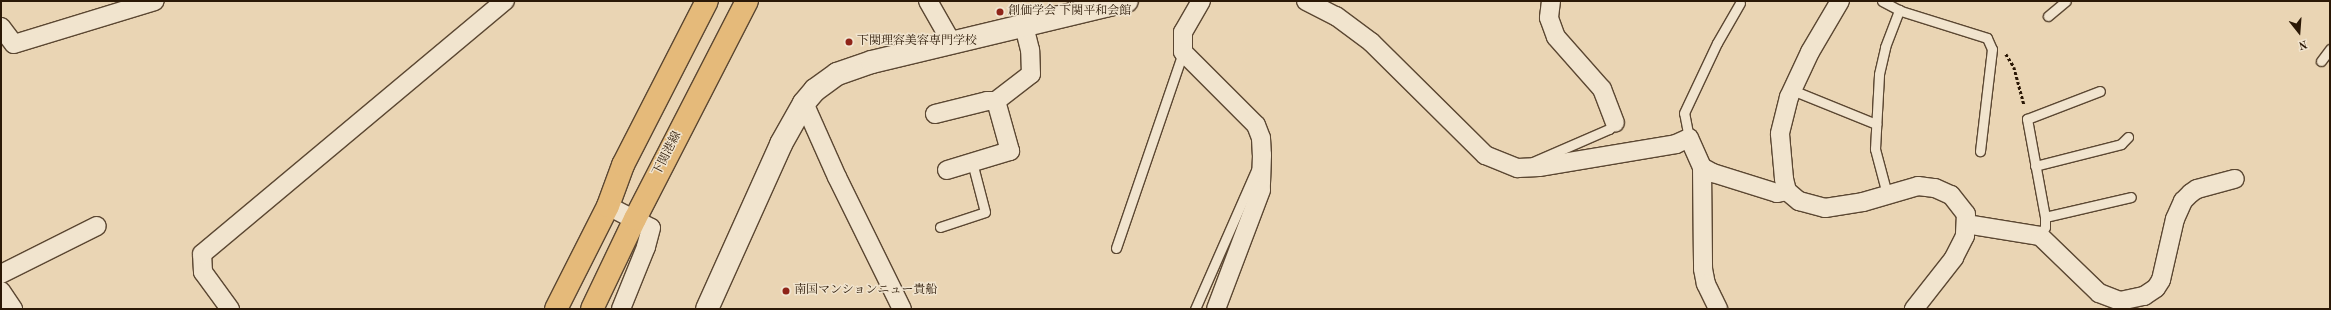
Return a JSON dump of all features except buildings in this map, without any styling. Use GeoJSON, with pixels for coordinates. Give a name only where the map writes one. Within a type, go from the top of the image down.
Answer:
{"type":"FeatureCollection","features":[{"type":"Feature","properties":{"kind":"main road"},"geometry":{"type":"LineString","coordinates":[[556,309],[608,206],[623,165],[707,1]]}},
{"type":"Feature","properties":{"kind":"main road","name":"下関港線"},"geometry":{"type":"LineString","coordinates":[[592,309],[635,219],[747,1]]}},
{"type":"Feature","properties":{"kind":"street"},"geometry":{"type":"LineString","coordinates":[[1,27],[8,47],[155,1]]}},
{"type":"Feature","properties":{"kind":"street"},"geometry":{"type":"LineString","coordinates":[[230,309],[203,272],[202,254],[504,1]]}},
{"type":"Feature","properties":{"kind":"street"},"geometry":{"type":"LineString","coordinates":[[928,1],[952,43]]}},
{"type":"Feature","properties":{"kind":"street"},"geometry":{"type":"LineString","coordinates":[[707,309],[781,144],[804,103],[815,90],[838,74],[851,68],[1127,1]]}},
{"type":"Feature","properties":{"kind":"street"},"geometry":{"type":"LineString","coordinates":[[1201,1],[1183,32],[1184,52],[1256,124],[1261,138],[1262,155],[1261,190],[1216,309]]}},
{"type":"Feature","properties":{"kind":"street"},"geometry":{"type":"LineString","coordinates":[[1306,1],[1336,16],[1371,42],[1485,155],[1518,168],[1539,167],[1676,144],[1689,138],[1702,167],[1703,269],[1706,284],[1718,309]]}},
{"type":"Feature","properties":{"kind":"street"},"geometry":{"type":"LineString","coordinates":[[1551,1],[1549,18],[1556,37],[1602,89],[1615,123]]}},
{"type":"Feature","properties":{"kind":"street"},"geometry":{"type":"LineString","coordinates":[[1840,1],[1810,52],[1792,90],[1780,134],[1781,161],[1787,192],[1799,201],[1824,208],[1863,202],[1918,186],[1944,191],[1966,214],[1964,236],[1954,258],[1914,309]]}},
{"type":"Feature","properties":{"kind":"street"},"geometry":{"type":"LineString","coordinates":[[935,114],[987,101],[996,101],[1031,74],[1030,50],[1024,26]]}},
{"type":"Feature","properties":{"kind":"street"},"geometry":{"type":"LineString","coordinates":[[947,170],[1010,151],[996,101]]}},
{"type":"Feature","properties":{"kind":"street"},"geometry":{"type":"LineString","coordinates":[[804,103],[837,178],[902,309]]}},
{"type":"Feature","properties":{"kind":"street"},"geometry":{"type":"LineString","coordinates":[[1702,167],[1713,173],[1777,193],[1787,192]]}},
{"type":"Feature","properties":{"kind":"street"},"geometry":{"type":"LineString","coordinates":[[1966,224],[2040,236],[2056,253],[2106,297],[2120,302],[2144,296],[2156,288],[2161,280],[2175,219],[2183,201],[2197,189],[2235,178]]}},
{"type":"Feature","properties":{"kind":"street"},"geometry":{"type":"LineString","coordinates":[[608,206],[651,228],[646,247],[621,309]]}},
{"type":"Feature","properties":{"kind":"street"},"geometry":{"type":"LineString","coordinates":[[1,274],[97,226]]}},
{"type":"Feature","properties":{"kind":"street"},"geometry":{"type":"LineString","coordinates":[[1,291],[13,309]]}},
{"type":"Feature","properties":{"kind":"lane"},"geometry":{"type":"LineString","coordinates":[[1882,1],[1899,10],[1987,38],[1992,49],[1980,151]]}},
{"type":"Feature","properties":{"kind":"lane"},"geometry":{"type":"LineString","coordinates":[[2048,16],[2066,1]]}},
{"type":"Feature","properties":{"kind":"lane"},"geometry":{"type":"LineString","coordinates":[[1689,138],[1684,113],[1717,43],[1740,3]]}},
{"type":"Feature","properties":{"kind":"lane"},"geometry":{"type":"LineString","coordinates":[[1887,194],[1875,149],[1879,74],[1884,47],[1899,10]]}},
{"type":"Feature","properties":{"kind":"lane"},"geometry":{"type":"LineString","coordinates":[[2321,61],[2330,49]]}},
{"type":"Feature","properties":{"kind":"lane"},"geometry":{"type":"LineString","coordinates":[[1116,248],[1184,52]]}},
{"type":"Feature","properties":{"kind":"lane"},"geometry":{"type":"LineString","coordinates":[[1792,90],[1876,124]]}},
{"type":"Feature","properties":{"kind":"lane"},"geometry":{"type":"LineString","coordinates":[[2040,236],[2045,227],[2046,217],[2027,119],[2100,91]]}},
{"type":"Feature","properties":{"kind":"lane"},"geometry":{"type":"LineString","coordinates":[[1518,168],[1609,129],[1615,123]]}},
{"type":"Feature","properties":{"kind":"lane"},"geometry":{"type":"LineString","coordinates":[[2035,166],[2121,144],[2128,137]]}},
{"type":"Feature","properties":{"kind":"lane"},"geometry":{"type":"LineString","coordinates":[[1195,309],[1262,155]]}},
{"type":"Feature","properties":{"kind":"lane"},"geometry":{"type":"LineString","coordinates":[[940,227],[985,212],[972,162]]}},
{"type":"Feature","properties":{"kind":"lane"},"geometry":{"type":"LineString","coordinates":[[2046,217],[2131,197]]}},
{"type":"Feature","properties":{"kind":"path"},"geometry":{"type":"LineString","coordinates":[[1989,44],[1999,47],[2010,58],[2027,119]]}},
{"type":"Feature","properties":{"kind":"place","name":"創価学会 下関平和会館"},"geometry":{"type":"Point","coordinates":[1000,12]}},
{"type":"Feature","properties":{"kind":"place","name":"下関理容美容専門学校"},"geometry":{"type":"Point","coordinates":[849,42]}},
{"type":"Feature","properties":{"kind":"place","name":"南国マンションニュー貴船"},"geometry":{"type":"Point","coordinates":[786,291]}}]}
